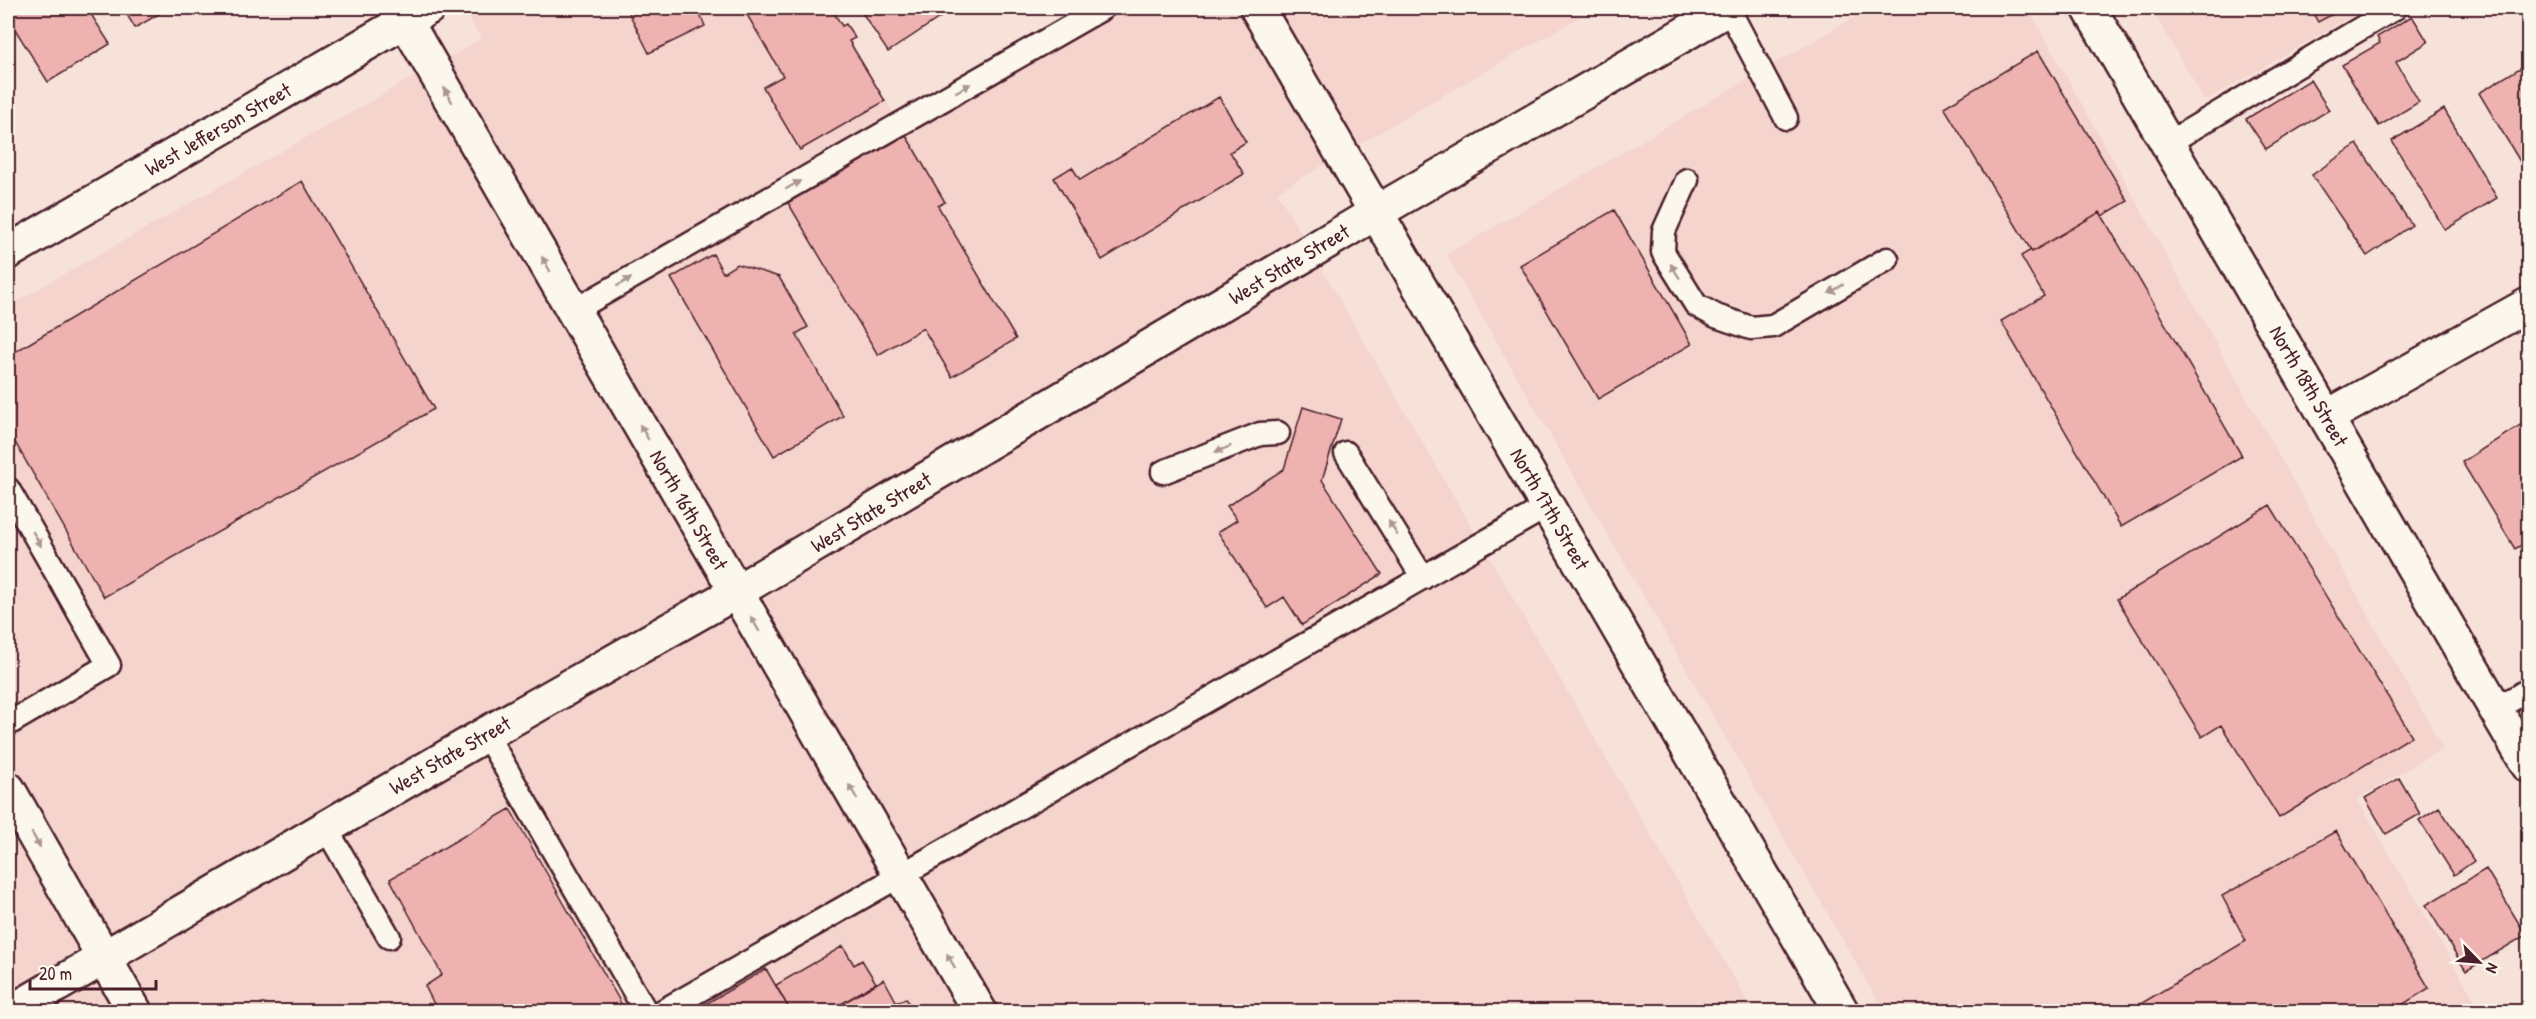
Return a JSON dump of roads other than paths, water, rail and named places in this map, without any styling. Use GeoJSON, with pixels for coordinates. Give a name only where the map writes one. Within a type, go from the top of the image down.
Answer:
{"type":"FeatureCollection","features":[{"type":"Feature","properties":{"kind":"main road","name":"North 17th Street"},"geometry":{"type":"LineString","coordinates":[[1257,8],[1842,1011]]}},
{"type":"Feature","properties":{"kind":"main road","name":"West State Street"},"geometry":{"type":"LineString","coordinates":[[11,1011],[486,734],[736,592],[1377,212],[1728,8]]}},
{"type":"Feature","properties":{"kind":"main road","name":"North 18th Street"},"geometry":{"type":"LineString","coordinates":[[2089,8],[2529,765]]}},
{"type":"Feature","properties":{"kind":"main road","name":"North 16th Street"},"geometry":{"type":"LineString","coordinates":[[410,12],[573,311],[980,1011]]}},
{"type":"Feature","properties":{"kind":"main road","name":"West Jefferson Street"},"geometry":{"type":"LineString","coordinates":[[8,252],[410,12]]}},
{"type":"Feature","properties":{"kind":"main road"},"geometry":{"type":"LineString","coordinates":[[2327,417],[2529,305]]}},
{"type":"Feature","properties":{"kind":"main road"},"geometry":{"type":"LineString","coordinates":[[8,789],[135,1011]]}},
{"type":"Feature","properties":{"kind":"lane"},"geometry":{"type":"LineString","coordinates":[[573,311],[1102,8]]}},
{"type":"Feature","properties":{"kind":"lane"},"geometry":{"type":"LineString","coordinates":[[1728,8],[1786,118]]}},
{"type":"Feature","properties":{"kind":"lane"},"geometry":{"type":"LineString","coordinates":[[2168,143],[2395,8]]}},
{"type":"Feature","properties":{"kind":"lane"},"geometry":{"type":"LineString","coordinates":[[1687,180],[1664,231],[1663,252],[1696,305],[1716,316],[1751,328],[1773,326],[1887,259]]}},
{"type":"Feature","properties":{"kind":"lane"},"geometry":{"type":"LineString","coordinates":[[1163,472],[1260,434],[1278,433]]}},
{"type":"Feature","properties":{"kind":"lane"},"geometry":{"type":"LineString","coordinates":[[1346,453],[1423,578]]}},
{"type":"Feature","properties":{"kind":"lane"},"geometry":{"type":"LineString","coordinates":[[8,489],[109,665],[8,723]]}},
{"type":"Feature","properties":{"kind":"lane"},"geometry":{"type":"LineString","coordinates":[[661,1011],[1548,506]]}},
{"type":"Feature","properties":{"kind":"lane"},"geometry":{"type":"LineString","coordinates":[[2496,709],[2529,690]]}},
{"type":"Feature","properties":{"kind":"lane"},"geometry":{"type":"LineString","coordinates":[[486,734],[646,1011]]}},
{"type":"Feature","properties":{"kind":"lane"},"geometry":{"type":"LineString","coordinates":[[326,828],[389,937]]}}]}
